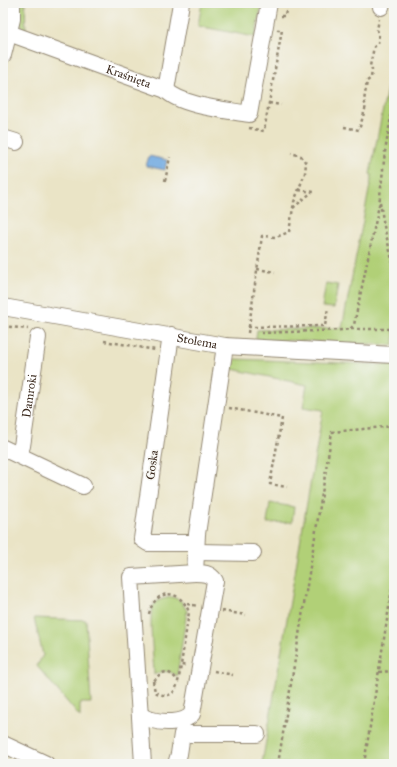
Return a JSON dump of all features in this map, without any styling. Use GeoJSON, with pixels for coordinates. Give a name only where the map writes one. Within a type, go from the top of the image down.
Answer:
{"type":"FeatureCollection","features":[{"type":"Feature","properties":{"kind":"street"},"geometry":{"type":"LineString","coordinates":[[3,55],[12,19],[12,3]]}},
{"type":"Feature","properties":{"kind":"street","name":"Kraśnięta"},"geometry":{"type":"LineString","coordinates":[[9,33],[166,90],[181,3]]}},
{"type":"Feature","properties":{"kind":"street"},"geometry":{"type":"LineString","coordinates":[[166,90],[171,96],[186,101],[249,114],[269,3]]}},
{"type":"Feature","properties":{"kind":"street","name":"Stolema"},"geometry":{"type":"LineString","coordinates":[[3,307],[225,346],[394,355]]}},
{"type":"Feature","properties":{"kind":"street","name":"Goska"},"geometry":{"type":"LineString","coordinates":[[171,336],[142,539],[148,543],[196,558],[206,574],[212,577],[215,581],[192,714],[181,728]]}},
{"type":"Feature","properties":{"kind":"street","name":"Damroki"},"geometry":{"type":"LineString","coordinates":[[10,451],[22,446],[38,337]]}},
{"type":"Feature","properties":{"kind":"street"},"geometry":{"type":"LineString","coordinates":[[225,346],[196,534],[196,558],[254,553]]}},
{"type":"Feature","properties":{"kind":"street","name":"Damroki"},"geometry":{"type":"LineString","coordinates":[[10,451],[83,486]]}},
{"type":"Feature","properties":{"kind":"street","name":"Goska"},"geometry":{"type":"LineString","coordinates":[[143,764],[131,577],[196,558]]}},
{"type":"Feature","properties":{"kind":"street"},"geometry":{"type":"LineString","coordinates":[[140,715],[153,721],[181,728],[257,734]]}},
{"type":"Feature","properties":{"kind":"street"},"geometry":{"type":"LineString","coordinates":[[176,764],[179,754],[181,728]]}},
{"type":"Feature","properties":{"kind":"street"},"geometry":{"type":"LineString","coordinates":[[3,744],[46,764]]}},
{"type":"Feature","properties":{"kind":"path"},"geometry":{"type":"LineString","coordinates":[[281,15],[285,16],[287,3]]}},
{"type":"Feature","properties":{"kind":"path"},"geometry":{"type":"LineString","coordinates":[[344,127],[360,130],[366,106],[364,101],[367,81],[371,78],[372,70],[370,66],[374,47],[378,44],[379,34],[377,30],[381,5]]}},
{"type":"Feature","properties":{"kind":"path"},"geometry":{"type":"LineString","coordinates":[[350,329],[354,325],[357,312],[379,197],[394,99]]}},
{"type":"Feature","properties":{"kind":"path"},"geometry":{"type":"LineString","coordinates":[[269,103],[281,105]]}},
{"type":"Feature","properties":{"kind":"path"},"geometry":{"type":"LineString","coordinates":[[248,331],[262,236],[276,237],[289,232],[293,208],[305,173],[306,163],[301,156],[291,153]]}},
{"type":"Feature","properties":{"kind":"path"},"geometry":{"type":"LineString","coordinates":[[165,181],[170,157]]}},
{"type":"Feature","properties":{"kind":"path"},"geometry":{"type":"LineString","coordinates":[[293,208],[313,192],[299,190]]}},
{"type":"Feature","properties":{"kind":"path"},"geometry":{"type":"LineString","coordinates":[[379,197],[394,268]]}},
{"type":"Feature","properties":{"kind":"path"},"geometry":{"type":"LineString","coordinates":[[257,269],[274,272]]}},
{"type":"Feature","properties":{"kind":"path"},"geometry":{"type":"LineString","coordinates":[[248,327],[325,326],[328,308]]}},
{"type":"Feature","properties":{"kind":"path"},"geometry":{"type":"LineString","coordinates":[[259,333],[350,329],[394,329]]}},
{"type":"Feature","properties":{"kind":"path"},"geometry":{"type":"LineString","coordinates":[[230,402],[229,409],[282,418],[270,484],[287,487]]}},
{"type":"Feature","properties":{"kind":"path"},"geometry":{"type":"LineString","coordinates":[[278,764],[332,432],[394,426]]}},
{"type":"Feature","properties":{"kind":"path"},"geometry":{"type":"LineString","coordinates":[[364,764],[394,576]]}},
{"type":"Feature","properties":{"kind":"path"},"geometry":{"type":"LineString","coordinates":[[149,621],[149,613],[152,604],[158,597],[164,595],[170,594],[182,599],[190,612],[177,689],[170,696],[162,696],[155,692],[153,674]]}},
{"type":"Feature","properties":{"kind":"path"},"geometry":{"type":"LineString","coordinates":[[181,665],[233,674]]}},
{"type":"Feature","properties":{"kind":"path"},"geometry":{"type":"LineString","coordinates":[[379,672],[394,671]]}},
{"type":"Feature","properties":{"kind":"path"},"geometry":{"type":"LineString","coordinates":[[153,681],[158,675],[168,672],[174,675],[178,681]]}},
{"type":"Feature","properties":{"kind":"green space"},"geometry":{"type":"Polygon","coordinates":[[[18,3],[25,3],[26,32],[21,25],[19,18],[18,3]]]}},
{"type":"Feature","properties":{"kind":"green space"},"geometry":{"type":"Polygon","coordinates":[[[202,3],[262,3],[255,37],[198,26],[202,3]]]}},
{"type":"Feature","properties":{"kind":"green space"},"geometry":{"type":"Polygon","coordinates":[[[394,54],[394,345],[256,339],[257,330],[342,328],[372,175],[370,174],[394,54]]]}},
{"type":"Feature","properties":{"kind":"green space"},"geometry":{"type":"Polygon","coordinates":[[[326,283],[338,285],[334,308],[322,307],[326,283]]]}},
{"type":"Feature","properties":{"kind":"green space"},"geometry":{"type":"Polygon","coordinates":[[[235,359],[394,365],[394,764],[262,764],[323,410],[303,407],[307,385],[232,369],[235,359]]]}},
{"type":"Feature","properties":{"kind":"green space"},"geometry":{"type":"Polygon","coordinates":[[[270,503],[294,507],[292,522],[267,523],[270,503]]]}},
{"type":"Feature","properties":{"kind":"green space"},"geometry":{"type":"Polygon","coordinates":[[[173,597],[181,601],[187,611],[177,676],[166,671],[154,675],[151,629],[153,606],[162,599],[173,597]]]}},
{"type":"Feature","properties":{"kind":"green space"},"geometry":{"type":"Polygon","coordinates":[[[34,618],[86,620],[91,703],[80,703],[80,717],[37,666],[43,655],[34,618]]]}},
{"type":"Feature","properties":{"kind":"water"},"geometry":{"type":"Polygon","coordinates":[[[149,156],[167,160],[165,170],[146,166],[149,156]]]}}]}
